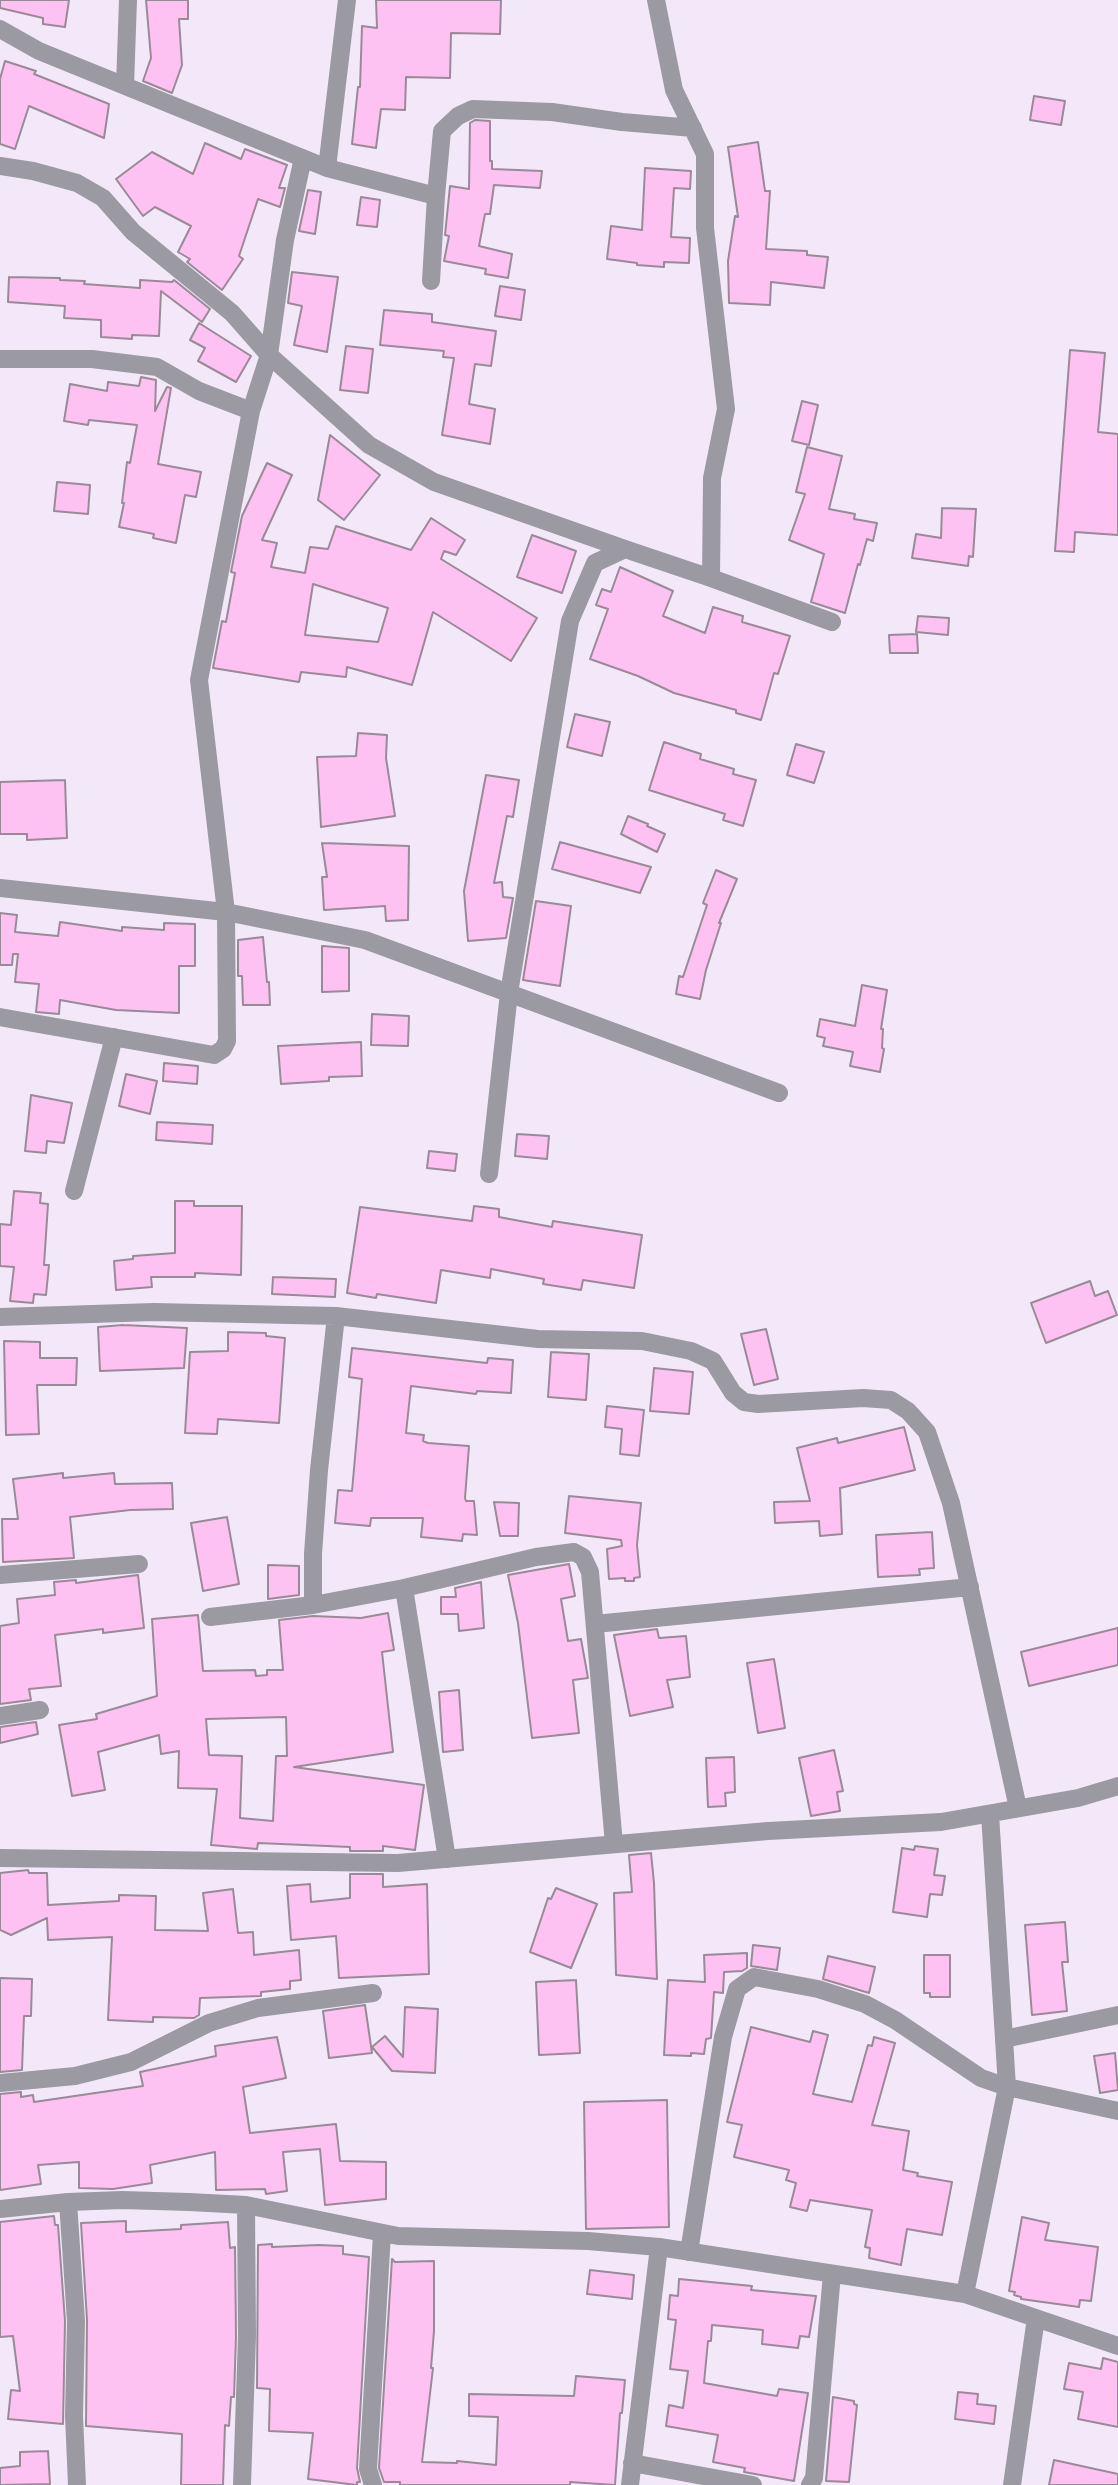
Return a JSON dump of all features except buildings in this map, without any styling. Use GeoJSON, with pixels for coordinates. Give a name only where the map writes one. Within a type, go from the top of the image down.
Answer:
{"type":"FeatureCollection","features":[{"type":"Feature","properties":{"kind":"street"},"geometry":{"type":"LineString","coordinates":[[125,86],[128,0]]}},
{"type":"Feature","properties":{"kind":"street"},"geometry":{"type":"LineString","coordinates":[[327,168],[347,0]]}},
{"type":"Feature","properties":{"kind":"street"},"geometry":{"type":"LineString","coordinates":[[656,0],[674,90],[705,154],[705,228],[726,408],[712,478],[711,578]]}},
{"type":"Feature","properties":{"kind":"street"},"geometry":{"type":"LineString","coordinates":[[0,29],[39,51],[327,168],[436,196]]}},
{"type":"Feature","properties":{"kind":"street"},"geometry":{"type":"LineString","coordinates":[[431,281],[442,131],[458,116],[473,109],[552,112],[693,128]]}},
{"type":"Feature","properties":{"kind":"street"},"geometry":{"type":"LineString","coordinates":[[0,1017],[214,1055],[223,1049],[227,1041],[226,912],[198,680],[251,411],[270,355],[285,240],[303,158]]}},
{"type":"Feature","properties":{"kind":"street"},"geometry":{"type":"LineString","coordinates":[[0,166],[33,171],[77,183],[103,198],[133,232],[232,313],[270,355],[369,445],[434,482],[832,622]]}},
{"type":"Feature","properties":{"kind":"street"},"geometry":{"type":"LineString","coordinates":[[0,359],[92,359],[157,367],[199,391],[251,411]]}},
{"type":"Feature","properties":{"kind":"street"},"geometry":{"type":"LineString","coordinates":[[489,1174],[509,993],[570,621],[594,564],[625,549]]}},
{"type":"Feature","properties":{"kind":"street"},"geometry":{"type":"LineString","coordinates":[[0,888],[226,912],[365,940],[779,1093]]}},
{"type":"Feature","properties":{"kind":"street"},"geometry":{"type":"LineString","coordinates":[[74,1191],[114,1037]]}},
{"type":"Feature","properties":{"kind":"street"},"geometry":{"type":"LineString","coordinates":[[0,1317],[154,1312],[336,1316],[538,1339],[642,1341],[691,1351],[713,1361],[733,1393],[744,1402],[758,1404],[863,1398],[891,1400],[908,1411],[927,1432],[951,1503],[1018,1808]]}},
{"type":"Feature","properties":{"kind":"street"},"geometry":{"type":"LineString","coordinates":[[313,1605],[318,1470],[336,1316]]}},
{"type":"Feature","properties":{"kind":"street"},"geometry":{"type":"LineString","coordinates":[[210,1617],[313,1605],[536,1556],[574,1552],[583,1557],[590,1572],[614,1844]]}},
{"type":"Feature","properties":{"kind":"street"},"geometry":{"type":"LineString","coordinates":[[0,1575],[139,1564]]}},
{"type":"Feature","properties":{"kind":"street"},"geometry":{"type":"LineString","coordinates":[[404,1587],[447,1859]]}},
{"type":"Feature","properties":{"kind":"street"},"geometry":{"type":"LineString","coordinates":[[595,1624],[970,1587]]}},
{"type":"Feature","properties":{"kind":"street"},"geometry":{"type":"LineString","coordinates":[[0,1716],[40,1710]]}},
{"type":"Feature","properties":{"kind":"street"},"geometry":{"type":"LineString","coordinates":[[0,1858],[398,1863],[768,1831],[940,1822],[1078,1798],[1118,1786]]}},
{"type":"Feature","properties":{"kind":"street"},"geometry":{"type":"LineString","coordinates":[[965,2294],[1007,2087],[990,1814]]}},
{"type":"Feature","properties":{"kind":"street"},"geometry":{"type":"LineString","coordinates":[[689,2252],[723,2037],[737,1989],[754,1977],[818,1989],[865,2004],[895,2020],[981,2078],[1007,2087],[1118,2111]]}},
{"type":"Feature","properties":{"kind":"street"},"geometry":{"type":"LineString","coordinates":[[0,2083],[75,2076],[131,2062],[209,2023],[258,2008],[373,1993]]}},
{"type":"Feature","properties":{"kind":"street"},"geometry":{"type":"LineString","coordinates":[[1004,2039],[1118,2015]]}},
{"type":"Feature","properties":{"kind":"street"},"geometry":{"type":"LineString","coordinates":[[0,2209],[122,2200],[246,2205],[382,2234],[588,2241],[659,2247],[965,2294],[1118,2346]]}},
{"type":"Feature","properties":{"kind":"street"},"geometry":{"type":"LineString","coordinates":[[68,2202],[76,2321],[74,2416],[77,2485]]}},
{"type":"Feature","properties":{"kind":"street"},"geometry":{"type":"LineString","coordinates":[[242,2485],[247,2336],[246,2205]]}},
{"type":"Feature","properties":{"kind":"street"},"geometry":{"type":"LineString","coordinates":[[373,2485],[368,2469],[382,2234]]}},
{"type":"Feature","properties":{"kind":"street"},"geometry":{"type":"LineString","coordinates":[[629,2485],[659,2247]]}},
{"type":"Feature","properties":{"kind":"street"},"geometry":{"type":"LineString","coordinates":[[810,2485],[814,2478],[832,2274]]}},
{"type":"Feature","properties":{"kind":"street"},"geometry":{"type":"LineString","coordinates":[[1012,2485],[1036,2318]]}},
{"type":"Feature","properties":{"kind":"street"},"geometry":{"type":"LineString","coordinates":[[632,2463],[752,2485]]}}]}
